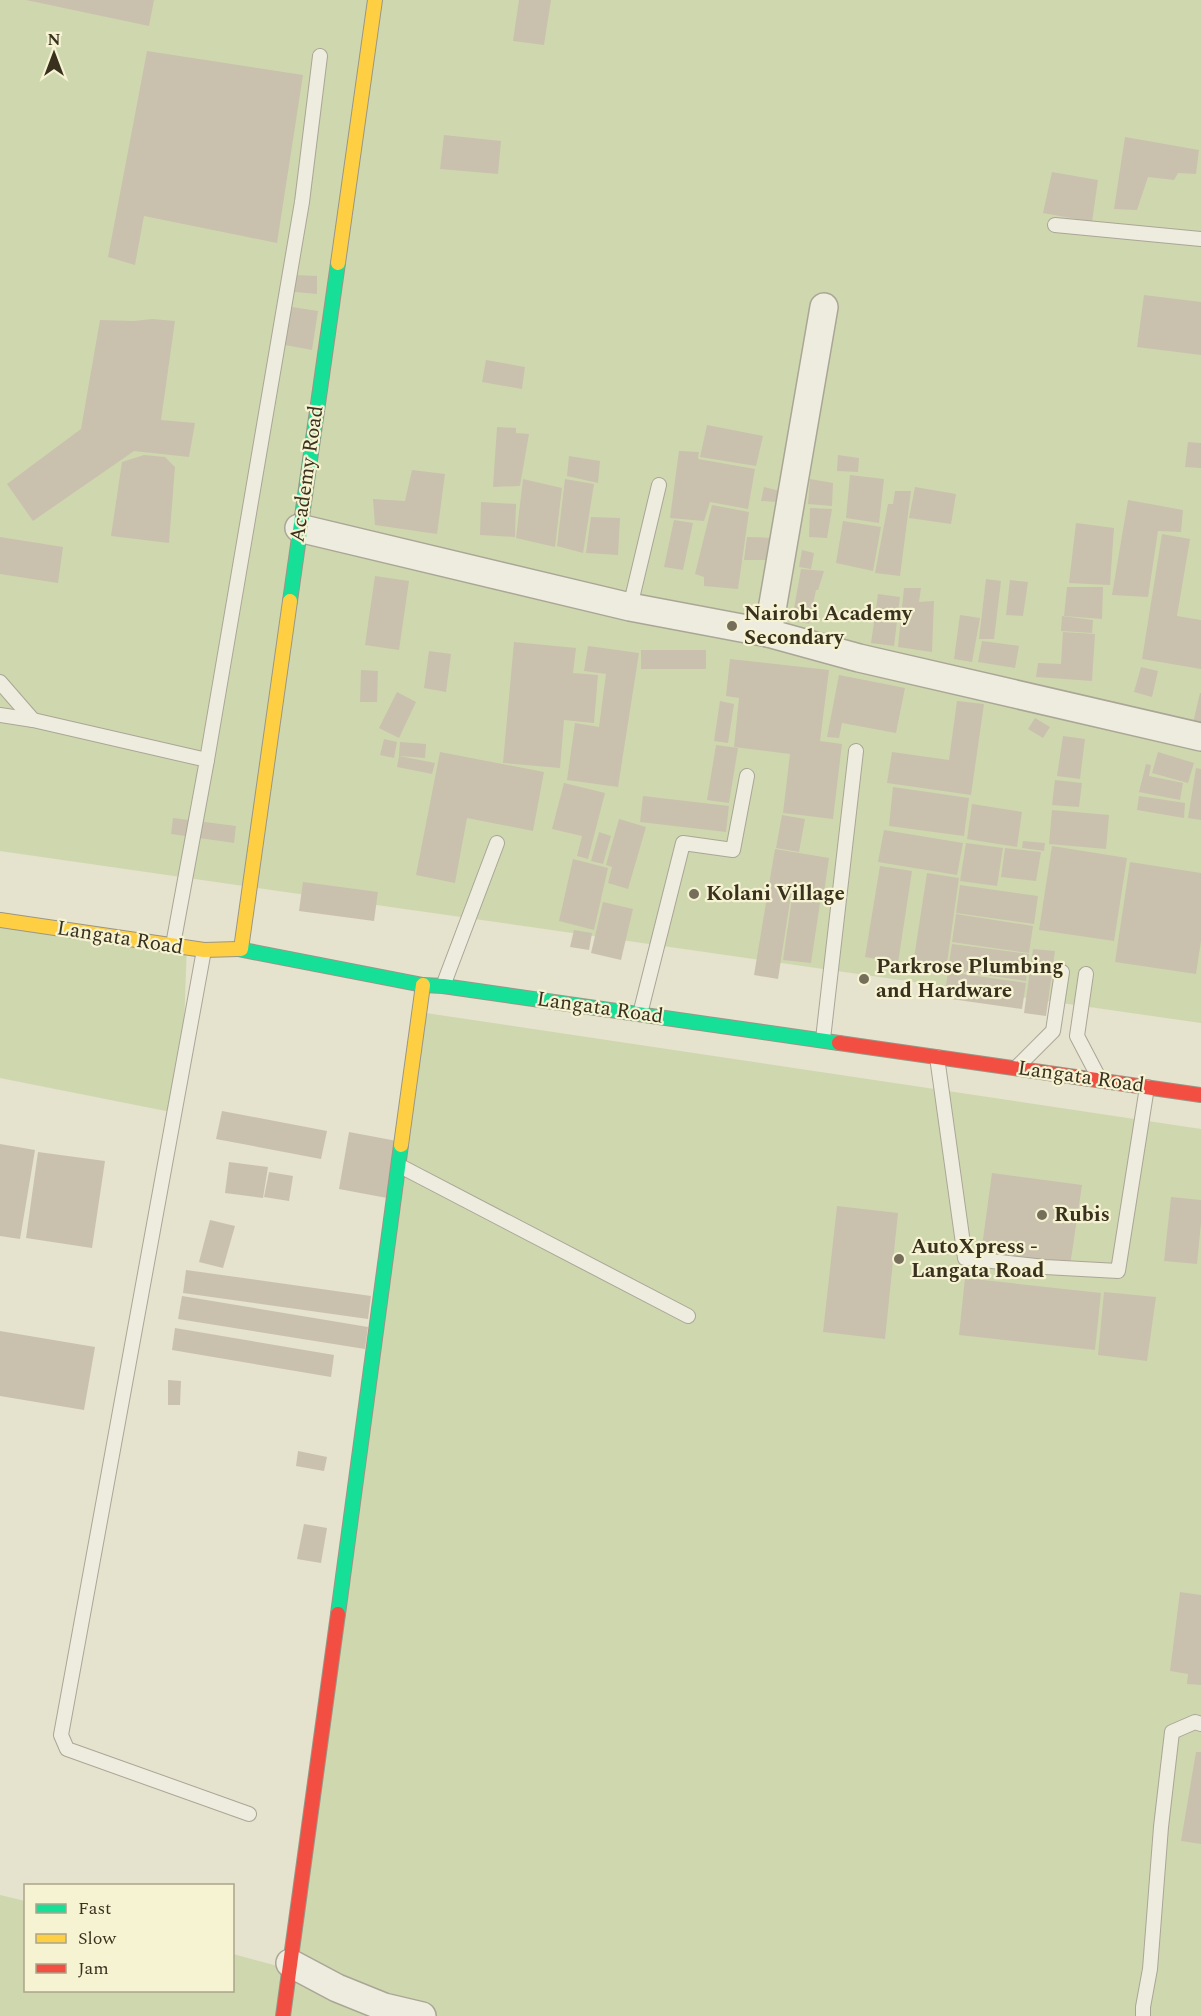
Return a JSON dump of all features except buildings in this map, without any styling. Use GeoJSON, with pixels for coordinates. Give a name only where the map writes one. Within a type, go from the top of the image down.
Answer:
{"type":"FeatureCollection","features":[{"type":"Feature","properties":{"kind":"street","name":"Academy Road"},"geometry":{"type":"LineString","coordinates":[[241,949],[375,0]]}},
{"type":"Feature","properties":{"kind":"street"},"geometry":{"type":"LineString","coordinates":[[768,633],[824,306]]}},
{"type":"Feature","properties":{"kind":"street"},"geometry":{"type":"LineString","coordinates":[[299,528],[630,608],[768,633],[859,658],[1201,737]]}},
{"type":"Feature","properties":{"kind":"street","name":"Langata Road"},"geometry":{"type":"LineString","coordinates":[[0,920],[204,950],[241,949],[423,984],[823,1039],[1201,1095]]}},
{"type":"Feature","properties":{"kind":"street"},"geometry":{"type":"LineString","coordinates":[[283,2016],[423,984]]}},
{"type":"Feature","properties":{"kind":"street"},"geometry":{"type":"LineString","coordinates":[[290,1963],[337,1988],[384,2007],[422,2016]]}},
{"type":"Feature","properties":{"kind":"lane"},"geometry":{"type":"LineString","coordinates":[[172,946],[207,760],[302,202],[320,56]]}},
{"type":"Feature","properties":{"kind":"lane"},"geometry":{"type":"LineString","coordinates":[[1055,225],[1201,239]]}},
{"type":"Feature","properties":{"kind":"lane"},"geometry":{"type":"LineString","coordinates":[[630,608],[659,485]]}},
{"type":"Feature","properties":{"kind":"lane"},"geometry":{"type":"LineString","coordinates":[[0,682],[33,720]]}},
{"type":"Feature","properties":{"kind":"lane"},"geometry":{"type":"LineString","coordinates":[[0,715],[33,720],[207,760]]}},
{"type":"Feature","properties":{"kind":"lane"},"geometry":{"type":"LineString","coordinates":[[823,1039],[856,751]]}},
{"type":"Feature","properties":{"kind":"lane"},"geometry":{"type":"LineString","coordinates":[[640,1014],[683,843],[733,850],[747,776]]}},
{"type":"Feature","properties":{"kind":"lane"},"geometry":{"type":"LineString","coordinates":[[443,986],[496,843]]}},
{"type":"Feature","properties":{"kind":"lane"},"geometry":{"type":"LineString","coordinates":[[204,950],[61,1735],[67,1749],[249,1814]]}},
{"type":"Feature","properties":{"kind":"lane"},"geometry":{"type":"LineString","coordinates":[[1017,1068],[1053,1031],[1062,972]]}},
{"type":"Feature","properties":{"kind":"lane"},"geometry":{"type":"LineString","coordinates":[[1086,975],[1077,1036],[1100,1080]]}},
{"type":"Feature","properties":{"kind":"lane"},"geometry":{"type":"LineString","coordinates":[[937,1056],[964,1258],[1045,1267],[1118,1271],[1148,1087]]}},
{"type":"Feature","properties":{"kind":"lane"},"geometry":{"type":"LineString","coordinates":[[398,1165],[688,1316]]}},
{"type":"Feature","properties":{"kind":"lane"},"geometry":{"type":"LineString","coordinates":[[1143,2016],[1150,1969],[1161,1827],[1172,1732],[1195,1722],[1201,1724]]}},
{"type":"Feature","properties":{"kind":"green space"},"geometry":{"type":"Polygon","coordinates":[[[0,0],[1201,0],[1201,1023],[0,851],[0,0]]]}},
{"type":"Feature","properties":{"kind":"green space"},"geometry":{"type":"Polygon","coordinates":[[[0,921],[187,942],[181,1114],[0,1078],[0,921]]]}},
{"type":"Feature","properties":{"kind":"green space"},"geometry":{"type":"Polygon","coordinates":[[[419,1012],[1201,1129],[1201,2016],[0,2016],[0,1895],[24,1901],[24,1992],[234,1992],[234,1954],[289,1969],[419,1012]]]}},
{"type":"Feature","properties":{"kind":"traffic: fast"},"geometry":{"type":"LineString","coordinates":[[290,601],[338,263]]}},
{"type":"Feature","properties":{"kind":"traffic: fast"},"geometry":{"type":"LineString","coordinates":[[238,949],[423,985],[839,1043]]}},
{"type":"Feature","properties":{"kind":"traffic: fast"},"geometry":{"type":"LineString","coordinates":[[338,1614],[401,1145]]}},
{"type":"Feature","properties":{"kind":"traffic: slow"},"geometry":{"type":"LineString","coordinates":[[338,263],[375,0]]}},
{"type":"Feature","properties":{"kind":"traffic: slow"},"geometry":{"type":"LineString","coordinates":[[241,949],[290,601]]}},
{"type":"Feature","properties":{"kind":"traffic: slow"},"geometry":{"type":"LineString","coordinates":[[0,920],[204,950],[238,949]]}},
{"type":"Feature","properties":{"kind":"traffic: slow"},"geometry":{"type":"LineString","coordinates":[[401,1145],[423,985]]}},
{"type":"Feature","properties":{"kind":"traffic: jam"},"geometry":{"type":"LineString","coordinates":[[839,1043],[1201,1095]]}},
{"type":"Feature","properties":{"kind":"traffic: jam"},"geometry":{"type":"LineString","coordinates":[[283,2016],[338,1614]]}},
{"type":"Feature","properties":{"kind":"place","name":"Nairobi Academy Secondary"},"geometry":{"type":"Point","coordinates":[732,626]}},
{"type":"Feature","properties":{"kind":"place","name":"Kolani Village"},"geometry":{"type":"Point","coordinates":[694,894]}},
{"type":"Feature","properties":{"kind":"place","name":"Parkrose Plumbing and Hardware"},"geometry":{"type":"Point","coordinates":[864,979]}},
{"type":"Feature","properties":{"kind":"place","name":"Rubis"},"geometry":{"type":"Point","coordinates":[1042,1215]}},
{"type":"Feature","properties":{"kind":"place","name":"AutoXpress - Langata Road"},"geometry":{"type":"Point","coordinates":[899,1259]}}]}
